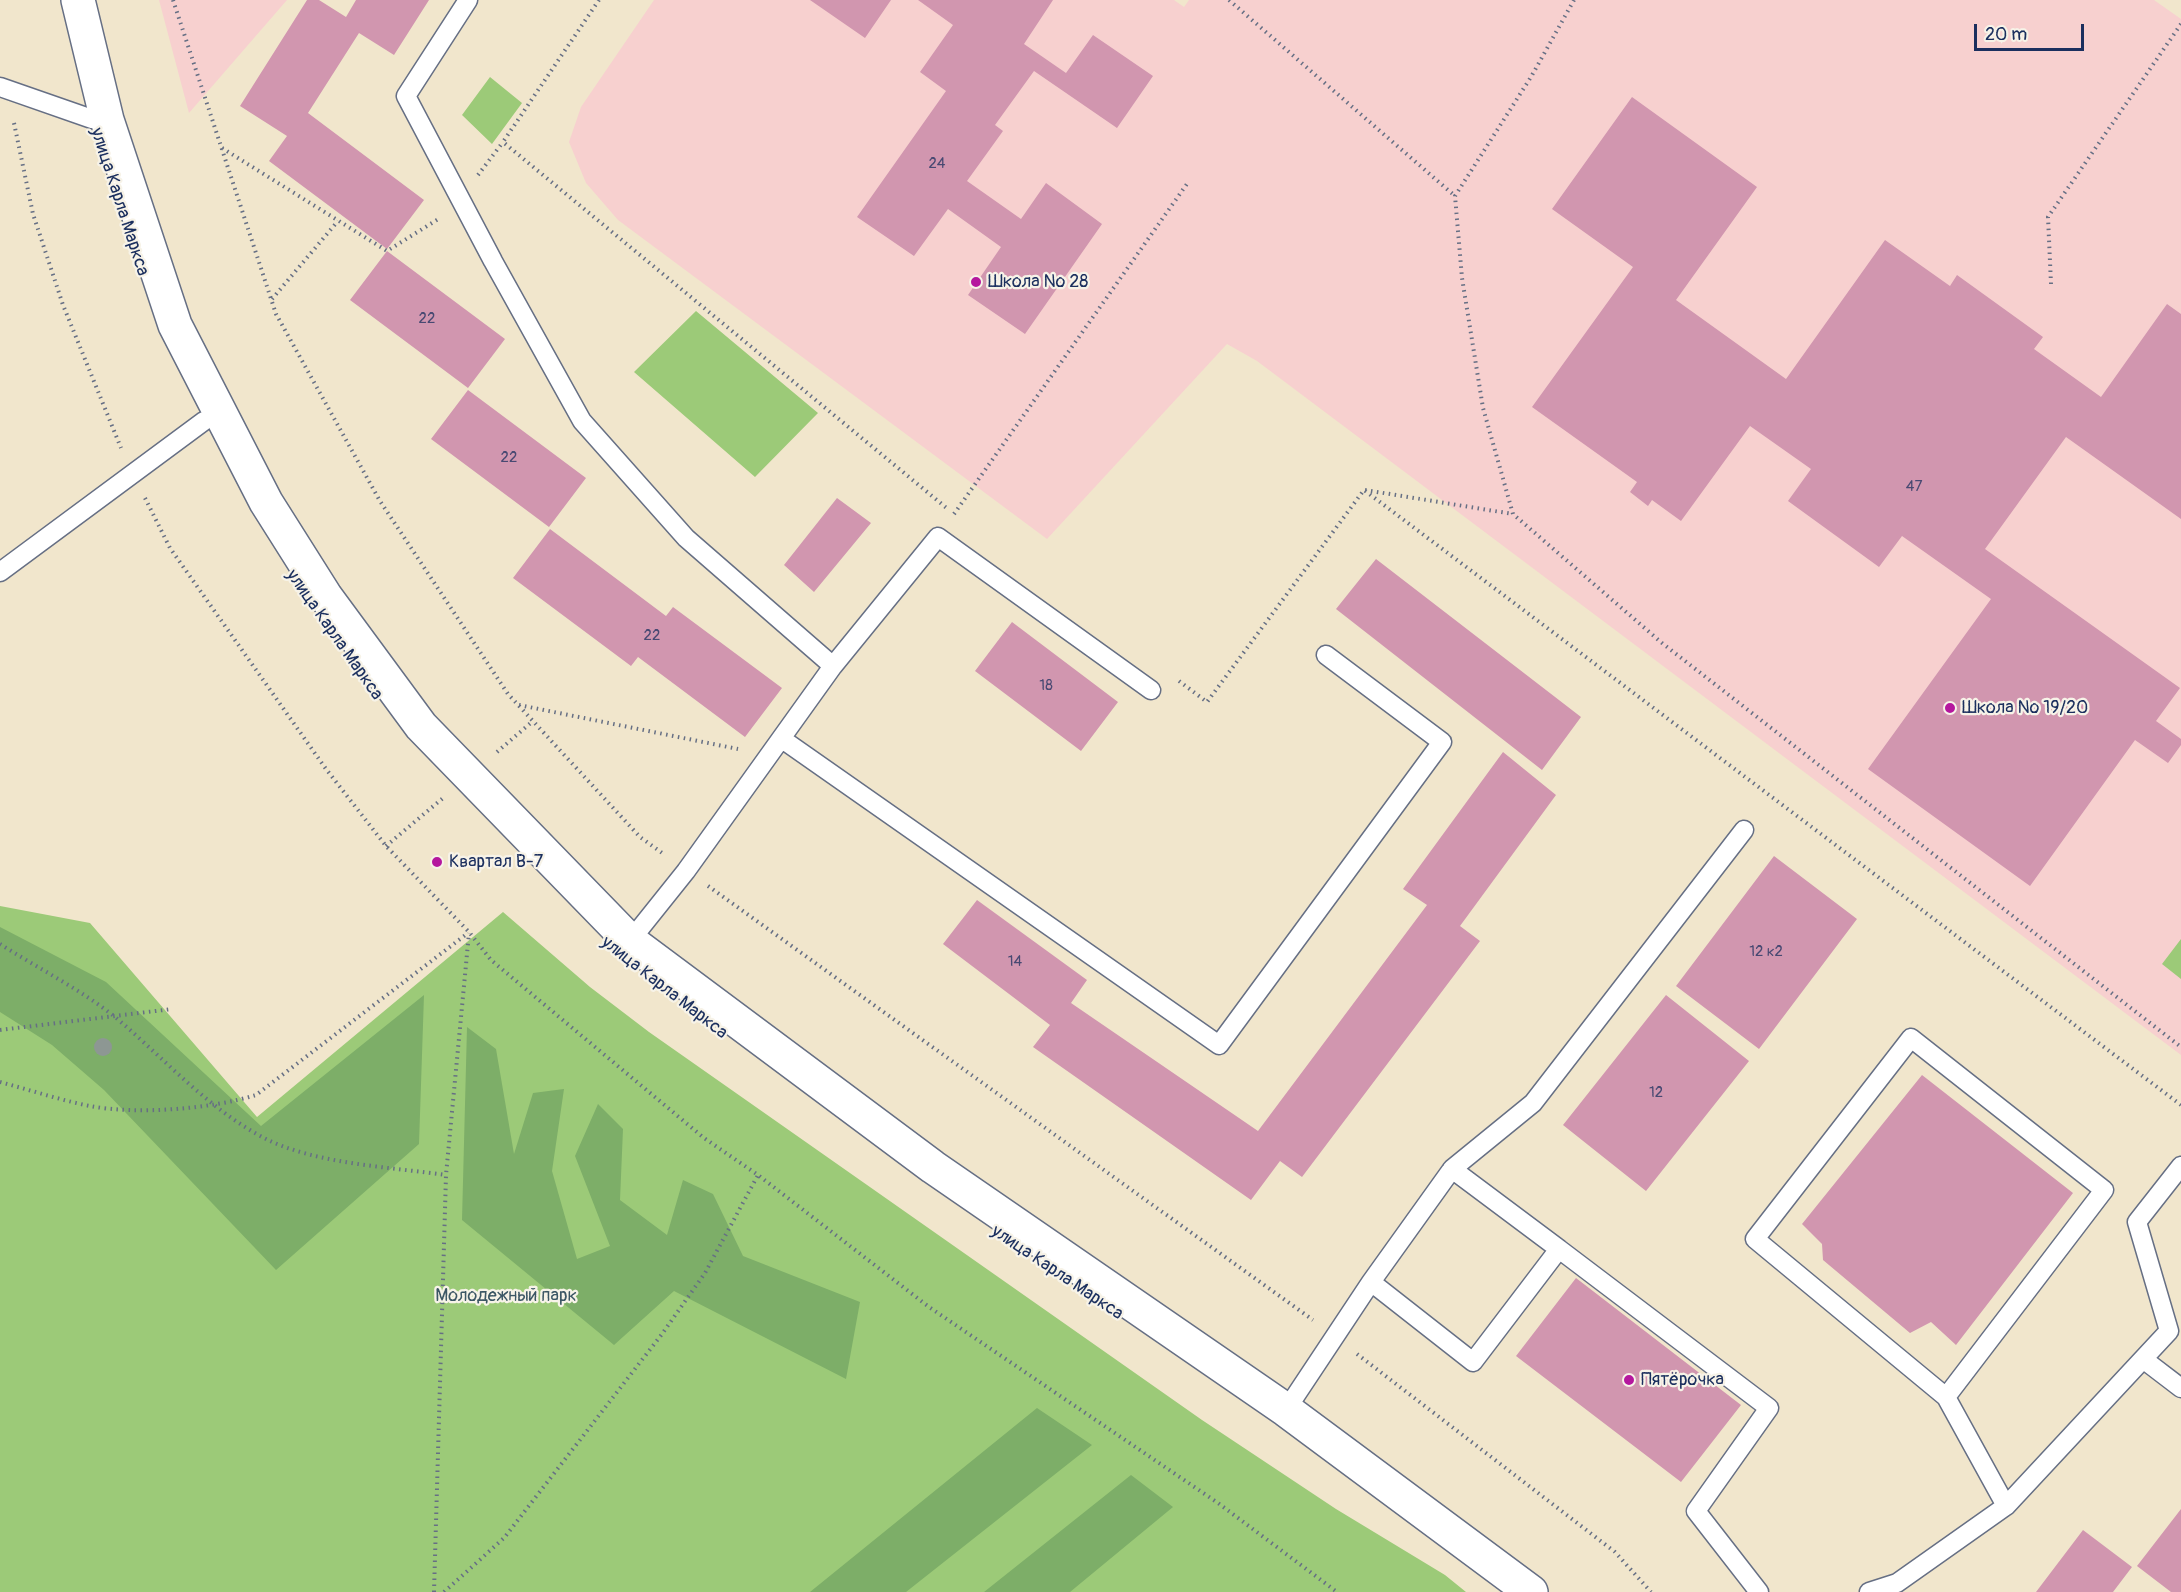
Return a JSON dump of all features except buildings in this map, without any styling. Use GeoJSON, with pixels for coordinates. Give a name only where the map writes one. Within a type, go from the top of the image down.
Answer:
{"type":"FeatureCollection","features":[{"type":"Feature","properties":{"kind":"street","name":"улица Карла Маркса"},"geometry":{"type":"LineString","coordinates":[[63,0],[92,119],[162,331],[204,421],[294,579],[344,655],[404,731],[505,845],[619,957],[920,1181],[1277,1422],[1507,1592]]}},
{"type":"Feature","properties":{"kind":"street"},"geometry":{"type":"LineString","coordinates":[[78,0],[107,120],[175,325],[266,502],[326,597],[422,726],[630,941],[933,1167],[1286,1410],[1531,1592]]}},
{"type":"Feature","properties":{"kind":"lane"},"geometry":{"type":"LineString","coordinates":[[468,0],[406,96],[493,261],[582,421],[686,538],[833,666]]}},
{"type":"Feature","properties":{"kind":"lane"},"geometry":{"type":"LineString","coordinates":[[0,87],[92,119]]}},
{"type":"Feature","properties":{"kind":"lane"},"geometry":{"type":"LineString","coordinates":[[0,572],[204,421]]}},
{"type":"Feature","properties":{"kind":"lane"},"geometry":{"type":"LineString","coordinates":[[630,941],[686,871],[833,666],[938,537],[1151,690]]}},
{"type":"Feature","properties":{"kind":"lane"},"geometry":{"type":"LineString","coordinates":[[782,739],[1219,1045],[1442,742],[1326,655]]}},
{"type":"Feature","properties":{"kind":"lane"},"geometry":{"type":"LineString","coordinates":[[1286,1410],[1371,1282],[1452,1169],[1533,1103],[1744,830]]}},
{"type":"Feature","properties":{"kind":"lane"},"geometry":{"type":"LineString","coordinates":[[1946,1397],[2104,1190],[1911,1038],[1755,1239],[1946,1397],[2006,1506]]}},
{"type":"Feature","properties":{"kind":"lane"},"geometry":{"type":"LineString","coordinates":[[1869,1592],[1897,1583],[2006,1506],[2169,1330],[2137,1222],[2181,1166]]}},
{"type":"Feature","properties":{"kind":"lane"},"geometry":{"type":"LineString","coordinates":[[1452,1169],[1769,1408],[1696,1511],[1759,1592]]}},
{"type":"Feature","properties":{"kind":"lane"},"geometry":{"type":"LineString","coordinates":[[1371,1282],[1473,1362],[1560,1249]]}},
{"type":"Feature","properties":{"kind":"lane"},"geometry":{"type":"LineString","coordinates":[[2143,1359],[2181,1388]]}},
{"type":"Feature","properties":{"kind":"path"},"geometry":{"type":"LineString","coordinates":[[173,0],[276,314],[380,501],[518,705],[640,837],[1335,1337],[1615,1552],[1651,1592]]}},
{"type":"Feature","properties":{"kind":"path"},"geometry":{"type":"LineString","coordinates":[[599,0],[504,142],[964,521]]}},
{"type":"Feature","properties":{"kind":"path"},"geometry":{"type":"LineString","coordinates":[[1229,0],[1455,196]]}},
{"type":"Feature","properties":{"kind":"path"},"geometry":{"type":"LineString","coordinates":[[1513,514],[1483,408],[1462,278],[1455,196],[1531,77],[1574,0]]}},
{"type":"Feature","properties":{"kind":"path"},"geometry":{"type":"LineString","coordinates":[[2051,285],[2048,217],[2181,24]]}},
{"type":"Feature","properties":{"kind":"path"},"geometry":{"type":"LineString","coordinates":[[221,147],[387,251],[441,216]]}},
{"type":"Feature","properties":{"kind":"path"},"geometry":{"type":"LineString","coordinates":[[938,537],[1189,181]]}},
{"type":"Feature","properties":{"kind":"path"},"geometry":{"type":"LineString","coordinates":[[272,299],[338,221]]}},
{"type":"Feature","properties":{"kind":"path"},"geometry":{"type":"LineString","coordinates":[[1364,490],[1513,514],[1662,643],[2181,1047]]}},
{"type":"Feature","properties":{"kind":"path"},"geometry":{"type":"LineString","coordinates":[[1169,674],[1207,702],[1364,490]]}},
{"type":"Feature","properties":{"kind":"path"},"geometry":{"type":"LineString","coordinates":[[1364,490],[2181,1105]]}},
{"type":"Feature","properties":{"kind":"path"},"geometry":{"type":"LineString","coordinates":[[518,705],[740,749]]}},
{"type":"Feature","properties":{"kind":"path"},"geometry":{"type":"LineString","coordinates":[[0,1082],[91,1107],[157,1110],[212,1104],[256,1095],[469,932],[446,1175],[434,1592]]}},
{"type":"Feature","properties":{"kind":"path"},"geometry":{"type":"LineString","coordinates":[[0,944],[114,1016],[212,1104],[264,1138],[295,1149],[446,1175]]}},
{"type":"Feature","properties":{"kind":"path"},"geometry":{"type":"LineString","coordinates":[[0,1030],[172,1009]]}},
{"type":"Feature","properties":{"kind":"path"},"geometry":{"type":"LineString","coordinates":[[444,1592],[504,1538],[662,1334],[705,1273],[758,1175]]}},
{"type":"Feature","properties":{"kind":"shaded area"},"geometry":{"type":"Polygon","coordinates":[[[159,0],[287,0],[189,113],[159,0]]]}},
{"type":"Feature","properties":{"kind":"shaded area","name":"Школа № 19/20"},"geometry":{"type":"Polygon","coordinates":[[[654,0],[1174,0],[1184,7],[1189,0],[2154,0],[2181,19],[2181,1055],[1257,361],[1227,344],[1047,539],[618,220],[586,183],[569,142],[581,107],[654,0]]]}},
{"type":"Feature","properties":{"kind":"green space"},"geometry":{"type":"Polygon","coordinates":[[[490,77],[522,103],[492,144],[462,115],[490,77]]]}},
{"type":"Feature","properties":{"kind":"green space"},"geometry":{"type":"Polygon","coordinates":[[[696,311],[818,413],[755,477],[634,372],[696,311]]]}},
{"type":"Feature","properties":{"kind":"green space","name":"Молодежный парк"},"geometry":{"type":"Polygon","coordinates":[[[0,906],[90,923],[257,1117],[503,912],[590,987],[649,1032],[1202,1420],[1336,1509],[1445,1575],[1466,1592],[0,1592],[0,906]]]}},
{"type":"Feature","properties":{"kind":"green space"},"geometry":{"type":"Polygon","coordinates":[[[0,927],[106,982],[261,1126],[424,995],[419,1144],[276,1270],[104,1090],[52,1045],[0,1012],[0,927]]]}},
{"type":"Feature","properties":{"kind":"green space"},"geometry":{"type":"Polygon","coordinates":[[[2181,939],[2181,979],[2162,964],[2181,939]]]}},
{"type":"Feature","properties":{"kind":"green space"},"geometry":{"type":"Polygon","coordinates":[[[467,1027],[496,1049],[514,1154],[533,1093],[564,1089],[552,1171],[577,1259],[610,1246],[575,1156],[598,1104],[623,1129],[620,1200],[667,1235],[683,1180],[713,1194],[743,1256],[860,1302],[846,1379],[674,1291],[614,1345],[462,1220],[467,1027]]]}},
{"type":"Feature","properties":{"kind":"green space"},"geometry":{"type":"Polygon","coordinates":[[[1037,1408],[1092,1445],[906,1592],[810,1592],[1037,1408]]]}},
{"type":"Feature","properties":{"kind":"green space"},"geometry":{"type":"Polygon","coordinates":[[[1131,1475],[1173,1507],[1070,1592],[984,1592],[1131,1475]]]}},
{"type":"Feature","properties":{"kind":"place","name":"Школа № 28"},"geometry":{"type":"Point","coordinates":[976,282]}},
{"type":"Feature","properties":{"kind":"place","name":"Школа № 19/20"},"geometry":{"type":"Point","coordinates":[1950,708]}},
{"type":"Feature","properties":{"kind":"place","name":"Квартал В-7"},"geometry":{"type":"Point","coordinates":[437,862]}},
{"type":"Feature","properties":{"kind":"place","name":"Пятёрочка"},"geometry":{"type":"Point","coordinates":[1629,1380]}}]}
